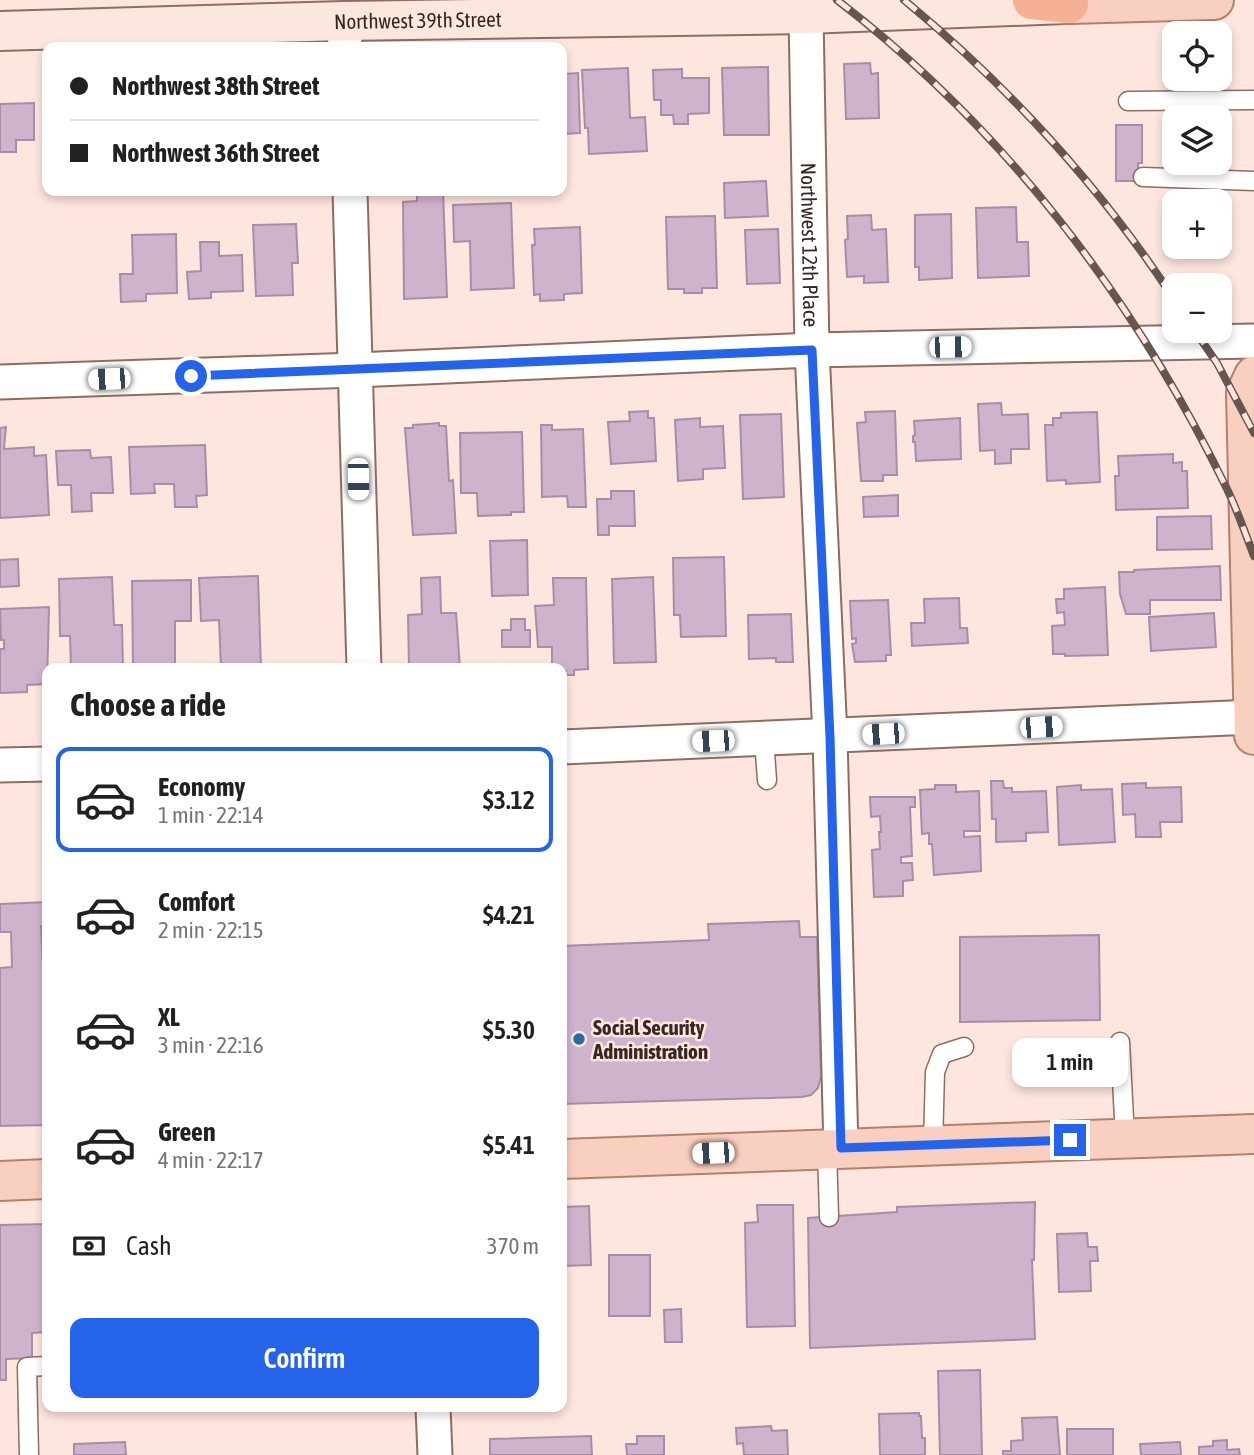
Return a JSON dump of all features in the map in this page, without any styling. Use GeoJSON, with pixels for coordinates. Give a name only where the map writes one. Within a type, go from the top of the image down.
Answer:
{"type":"FeatureCollection","features":[{"type":"Feature","properties":{"kind":"main road","name":"Northwest 39th Street"},"geometry":{"type":"LineString","coordinates":[[0,32],[345,34],[1050,2],[1214,0]]}},
{"type":"Feature","properties":{"kind":"main road"},"geometry":{"type":"LineString","coordinates":[[1254,376],[1246,393],[1254,736]]}},
{"type":"Feature","properties":{"kind":"main road"},"geometry":{"type":"LineString","coordinates":[[567,1159],[1254,1134]]}},
{"type":"Feature","properties":{"kind":"main road"},"geometry":{"type":"LineString","coordinates":[[0,1181],[42,1179]]}},
{"type":"Feature","properties":{"kind":"street","name":"Northwest 12th Place"},"geometry":{"type":"LineString","coordinates":[[806,14],[812,350],[830,737],[834,1148]]}},
{"type":"Feature","properties":{"kind":"street"},"geometry":{"type":"LineString","coordinates":[[350,196],[363,663]]}},
{"type":"Feature","properties":{"kind":"street"},"geometry":{"type":"LineString","coordinates":[[0,382],[812,350],[1254,341]]}},
{"type":"Feature","properties":{"kind":"street"},"geometry":{"type":"LineString","coordinates":[[567,747],[1254,718]]}},
{"type":"Feature","properties":{"kind":"street"},"geometry":{"type":"LineString","coordinates":[[0,765],[42,764]]}},
{"type":"Feature","properties":{"kind":"street"},"geometry":{"type":"LineString","coordinates":[[433,1412],[435,1455]]}},
{"type":"Feature","properties":{"kind":"lane"},"geometry":{"type":"LineString","coordinates":[[1128,101],[1254,100]]}},
{"type":"Feature","properties":{"kind":"lane"},"geometry":{"type":"LineString","coordinates":[[1143,177],[1254,181]]}},
{"type":"Feature","properties":{"kind":"lane"},"geometry":{"type":"LineString","coordinates":[[764,739],[767,780]]}},
{"type":"Feature","properties":{"kind":"lane"},"geometry":{"type":"LineString","coordinates":[[1120,1042],[1125,1138]]}},
{"type":"Feature","properties":{"kind":"lane"},"geometry":{"type":"LineString","coordinates":[[933,1145],[935,1072],[942,1054],[964,1047]]}},
{"type":"Feature","properties":{"kind":"lane"},"geometry":{"type":"LineString","coordinates":[[829,1217],[834,1148]]}},
{"type":"Feature","properties":{"kind":"lane"},"geometry":{"type":"LineString","coordinates":[[29,1455],[27,1367],[42,1366]]}},
{"type":"Feature","properties":{"kind":"building"},"geometry":{"type":"Polygon","coordinates":[[[870,63],[871,74],[878,73],[879,118],[846,119],[844,64],[870,63]]]}},
{"type":"Feature","properties":{"kind":"building"},"geometry":{"type":"Polygon","coordinates":[[[768,67],[769,135],[724,135],[722,68],[768,67]]]}},
{"type":"Feature","properties":{"kind":"building"},"geometry":{"type":"Polygon","coordinates":[[[628,68],[630,118],[645,117],[647,151],[589,154],[582,70],[628,68]]]}},
{"type":"Feature","properties":{"kind":"building"},"geometry":{"type":"Polygon","coordinates":[[[682,69],[682,78],[709,78],[709,113],[688,114],[688,124],[674,124],[673,115],[661,115],[661,100],[654,100],[653,70],[682,69]]]}},
{"type":"Feature","properties":{"kind":"building"},"geometry":{"type":"Polygon","coordinates":[[[578,73],[580,133],[567,134],[567,74],[578,73]]]}},
{"type":"Feature","properties":{"kind":"building"},"geometry":{"type":"Polygon","coordinates":[[[34,103],[34,140],[16,140],[16,152],[0,152],[0,104],[34,103]]]}},
{"type":"Feature","properties":{"kind":"building"},"geometry":{"type":"Polygon","coordinates":[[[1116,125],[1142,125],[1142,163],[1138,163],[1138,181],[1116,181],[1116,125]]]}},
{"type":"Feature","properties":{"kind":"building"},"geometry":{"type":"Polygon","coordinates":[[[766,181],[768,216],[725,218],[724,183],[766,181]]]}},
{"type":"Feature","properties":{"kind":"building"},"geometry":{"type":"Polygon","coordinates":[[[417,196],[443,196],[447,297],[404,299],[403,202],[417,201],[417,196]]]}},
{"type":"Feature","properties":{"kind":"building"},"geometry":{"type":"Polygon","coordinates":[[[511,203],[514,288],[471,290],[470,241],[454,242],[453,205],[511,203]]]}},
{"type":"Feature","properties":{"kind":"building"},"geometry":{"type":"Polygon","coordinates":[[[1016,207],[1017,242],[1028,242],[1029,276],[978,278],[976,208],[1016,207]]]}},
{"type":"Feature","properties":{"kind":"building"},"geometry":{"type":"Polygon","coordinates":[[[951,214],[952,278],[919,280],[919,267],[915,267],[915,215],[951,214]]]}},
{"type":"Feature","properties":{"kind":"building"},"geometry":{"type":"Polygon","coordinates":[[[871,215],[872,230],[886,229],[888,282],[864,283],[864,276],[847,277],[847,216],[871,215]]]}},
{"type":"Feature","properties":{"kind":"building"},"geometry":{"type":"Polygon","coordinates":[[[715,216],[717,288],[702,288],[702,293],[684,293],[684,289],[668,289],[666,217],[715,216]]]}},
{"type":"Feature","properties":{"kind":"building"},"geometry":{"type":"Polygon","coordinates":[[[296,224],[298,263],[292,263],[293,295],[256,296],[253,225],[296,224]]]}},
{"type":"Feature","properties":{"kind":"building"},"geometry":{"type":"Polygon","coordinates":[[[580,227],[582,293],[564,294],[564,300],[540,301],[540,294],[534,295],[534,229],[580,227]]]}},
{"type":"Feature","properties":{"kind":"building"},"geometry":{"type":"Polygon","coordinates":[[[778,229],[780,283],[747,284],[745,230],[778,229]]]}},
{"type":"Feature","properties":{"kind":"building"},"geometry":{"type":"Polygon","coordinates":[[[176,234],[177,293],[146,294],[146,301],[121,302],[120,274],[133,274],[132,235],[176,234]]]}},
{"type":"Feature","properties":{"kind":"building"},"geometry":{"type":"Polygon","coordinates":[[[200,242],[219,242],[219,256],[242,255],[243,291],[211,292],[211,298],[189,299],[187,272],[201,271],[200,242]]]}},
{"type":"Feature","properties":{"kind":"building"},"geometry":{"type":"Polygon","coordinates":[[[1001,403],[1002,415],[1028,414],[1029,449],[1011,449],[1011,463],[995,464],[995,450],[980,451],[978,404],[1001,403]]]}},
{"type":"Feature","properties":{"kind":"building"},"geometry":{"type":"Polygon","coordinates":[[[648,411],[648,418],[654,418],[656,461],[611,464],[608,422],[630,421],[629,412],[648,411]]]}},
{"type":"Feature","properties":{"kind":"building"},"geometry":{"type":"Polygon","coordinates":[[[895,411],[897,475],[883,475],[883,481],[861,481],[857,423],[866,422],[865,412],[895,411]]]}},
{"type":"Feature","properties":{"kind":"building"},"geometry":{"type":"Polygon","coordinates":[[[1097,412],[1100,482],[1066,484],[1066,480],[1047,481],[1045,425],[1053,425],[1053,418],[1061,418],[1061,413],[1097,412]]]}},
{"type":"Feature","properties":{"kind":"building"},"geometry":{"type":"Polygon","coordinates":[[[781,414],[784,497],[743,499],[740,415],[781,414]]]}},
{"type":"Feature","properties":{"kind":"building"},"geometry":{"type":"Polygon","coordinates":[[[700,418],[700,427],[723,426],[725,468],[703,469],[703,479],[678,481],[675,420],[700,418]]]}},
{"type":"Feature","properties":{"kind":"building"},"geometry":{"type":"Polygon","coordinates":[[[960,418],[961,459],[916,461],[914,421],[960,418]]]}},
{"type":"Feature","properties":{"kind":"building"},"geometry":{"type":"Polygon","coordinates":[[[439,423],[439,426],[446,426],[449,481],[453,480],[456,533],[413,535],[405,428],[439,423]]]}},
{"type":"Feature","properties":{"kind":"building"},"geometry":{"type":"Polygon","coordinates":[[[541,425],[552,425],[552,430],[583,429],[586,507],[568,507],[567,496],[542,497],[541,425]]]}},
{"type":"Feature","properties":{"kind":"building"},"geometry":{"type":"Polygon","coordinates":[[[6,427],[4,449],[34,447],[34,456],[46,455],[49,515],[0,518],[0,428],[6,427]]]}},
{"type":"Feature","properties":{"kind":"building"},"geometry":{"type":"Polygon","coordinates":[[[522,432],[524,512],[478,516],[477,493],[461,493],[460,433],[522,432]]]}},
{"type":"Feature","properties":{"kind":"building"},"geometry":{"type":"Polygon","coordinates":[[[205,445],[207,495],[196,496],[197,507],[175,507],[174,484],[154,484],[155,493],[131,494],[129,447],[205,445]]]}},
{"type":"Feature","properties":{"kind":"building"},"geometry":{"type":"Polygon","coordinates":[[[90,450],[91,458],[111,457],[113,493],[91,493],[92,511],[72,512],[71,485],[58,485],[56,451],[90,450]]]}},
{"type":"Feature","properties":{"kind":"building"},"geometry":{"type":"Polygon","coordinates":[[[1173,454],[1173,463],[1182,462],[1182,471],[1187,471],[1188,508],[1116,510],[1115,476],[1119,476],[1118,456],[1173,454]]]}},
{"type":"Feature","properties":{"kind":"building"},"geometry":{"type":"Polygon","coordinates":[[[611,491],[634,491],[635,526],[609,526],[609,535],[598,535],[597,499],[611,499],[611,491]]]}},
{"type":"Feature","properties":{"kind":"building"},"geometry":{"type":"Polygon","coordinates":[[[898,495],[898,516],[864,517],[863,497],[898,495]]]}},
{"type":"Feature","properties":{"kind":"building"},"geometry":{"type":"Polygon","coordinates":[[[1211,516],[1212,549],[1157,550],[1157,517],[1211,516]]]}},
{"type":"Feature","properties":{"kind":"building"},"geometry":{"type":"Polygon","coordinates":[[[527,540],[528,595],[492,596],[490,541],[527,540]]]}},
{"type":"Feature","properties":{"kind":"building"},"geometry":{"type":"Polygon","coordinates":[[[724,557],[726,636],[681,637],[680,615],[674,615],[673,558],[724,557]]]}},
{"type":"Feature","properties":{"kind":"building"},"geometry":{"type":"Polygon","coordinates":[[[18,559],[19,586],[0,587],[0,560],[18,559]]]}},
{"type":"Feature","properties":{"kind":"building"},"geometry":{"type":"Polygon","coordinates":[[[1220,566],[1221,600],[1150,600],[1150,614],[1126,614],[1120,594],[1119,572],[1220,566]]]}},
{"type":"Feature","properties":{"kind":"building"},"geometry":{"type":"Polygon","coordinates":[[[258,576],[261,663],[221,663],[219,620],[201,621],[199,578],[258,576]]]}},
{"type":"Feature","properties":{"kind":"building"},"geometry":{"type":"Polygon","coordinates":[[[112,577],[114,625],[122,625],[123,663],[71,663],[70,636],[60,636],[59,579],[112,577]]]}},
{"type":"Feature","properties":{"kind":"building"},"geometry":{"type":"Polygon","coordinates":[[[440,577],[441,613],[456,613],[460,663],[409,663],[408,615],[422,614],[421,578],[440,577]]]}},
{"type":"Feature","properties":{"kind":"building"},"geometry":{"type":"Polygon","coordinates":[[[653,577],[656,662],[614,663],[612,579],[653,577]]]}},
{"type":"Feature","properties":{"kind":"building"},"geometry":{"type":"Polygon","coordinates":[[[553,578],[586,578],[588,669],[574,670],[574,675],[567,675],[567,663],[552,663],[552,647],[538,647],[535,606],[554,605],[553,578]]]}},
{"type":"Feature","properties":{"kind":"building"},"geometry":{"type":"Polygon","coordinates":[[[191,580],[191,621],[175,621],[175,663],[133,663],[132,581],[191,580]]]}},
{"type":"Feature","properties":{"kind":"building"},"geometry":{"type":"Polygon","coordinates":[[[1105,587],[1108,655],[1053,654],[1052,626],[1065,625],[1064,612],[1057,613],[1056,599],[1064,599],[1064,589],[1105,587]]]}},
{"type":"Feature","properties":{"kind":"building"},"geometry":{"type":"Polygon","coordinates":[[[959,598],[960,628],[967,628],[968,643],[912,646],[911,623],[925,623],[924,599],[959,598]]]}},
{"type":"Feature","properties":{"kind":"building"},"geometry":{"type":"Polygon","coordinates":[[[888,600],[891,655],[886,655],[886,661],[855,662],[852,644],[856,643],[856,638],[852,639],[850,601],[888,600]]]}},
{"type":"Feature","properties":{"kind":"building"},"geometry":{"type":"Polygon","coordinates":[[[49,607],[48,663],[42,663],[42,684],[27,685],[27,692],[0,693],[0,649],[4,649],[4,640],[1,640],[0,609],[49,607]]]}},
{"type":"Feature","properties":{"kind":"building"},"geometry":{"type":"Polygon","coordinates":[[[1214,613],[1216,647],[1151,651],[1149,617],[1214,613]]]}},
{"type":"Feature","properties":{"kind":"building"},"geometry":{"type":"Polygon","coordinates":[[[791,614],[793,662],[776,662],[776,658],[749,659],[748,615],[791,614]]]}},
{"type":"Feature","properties":{"kind":"building"},"geometry":{"type":"Polygon","coordinates":[[[511,619],[525,619],[525,630],[530,630],[530,647],[502,647],[502,630],[511,630],[511,619]]]}},
{"type":"Feature","properties":{"kind":"building"},"geometry":{"type":"Polygon","coordinates":[[[991,781],[1003,781],[1004,788],[1012,788],[1012,792],[1046,791],[1048,832],[1026,833],[1026,841],[996,842],[996,819],[992,819],[991,781]]]}},
{"type":"Feature","properties":{"kind":"building"},"geometry":{"type":"Polygon","coordinates":[[[1146,783],[1146,788],[1181,787],[1182,822],[1160,822],[1161,837],[1136,837],[1135,814],[1123,815],[1122,784],[1146,783]]]}},
{"type":"Feature","properties":{"kind":"building"},"geometry":{"type":"Polygon","coordinates":[[[935,785],[956,785],[956,792],[979,791],[980,831],[964,831],[964,837],[980,836],[981,871],[934,875],[929,833],[922,834],[920,790],[935,789],[935,785]]]}},
{"type":"Feature","properties":{"kind":"building"},"geometry":{"type":"Polygon","coordinates":[[[1081,785],[1081,790],[1112,789],[1115,842],[1059,845],[1057,787],[1081,785]]]}},
{"type":"Feature","properties":{"kind":"building"},"geometry":{"type":"Polygon","coordinates":[[[870,797],[915,797],[915,807],[910,807],[912,856],[901,857],[901,863],[912,863],[913,880],[903,881],[903,896],[874,897],[872,850],[880,849],[881,832],[880,816],[871,817],[870,797]]]}},
{"type":"Feature","properties":{"kind":"building"},"geometry":{"type":"Polygon","coordinates":[[[42,902],[42,1125],[0,1126],[0,968],[12,967],[11,932],[0,932],[0,904],[42,902]]]}},
{"type":"Feature","properties":{"kind":"building"},"geometry":{"type":"Polygon","coordinates":[[[799,921],[800,937],[817,937],[821,1076],[818,1088],[811,1095],[802,1097],[567,1104],[567,946],[709,940],[708,924],[799,921]]]}},
{"type":"Feature","properties":{"kind":"building"},"geometry":{"type":"Polygon","coordinates":[[[1099,935],[1100,1020],[960,1022],[960,937],[1099,935]]]}},
{"type":"Feature","properties":{"kind":"building"},"geometry":{"type":"Polygon","coordinates":[[[1035,1202],[1032,1260],[1035,1339],[810,1348],[808,1218],[897,1212],[897,1207],[1035,1202]]]}},
{"type":"Feature","properties":{"kind":"building"},"geometry":{"type":"Polygon","coordinates":[[[757,1205],[793,1205],[795,1326],[747,1327],[745,1223],[758,1222],[757,1205]]]}},
{"type":"Feature","properties":{"kind":"building"},"geometry":{"type":"Polygon","coordinates":[[[589,1206],[591,1265],[567,1266],[567,1207],[589,1206]]]}},
{"type":"Feature","properties":{"kind":"building"},"geometry":{"type":"Polygon","coordinates":[[[42,1224],[42,1332],[32,1333],[32,1358],[6,1359],[6,1380],[0,1380],[0,1225],[42,1224]]]}},
{"type":"Feature","properties":{"kind":"building"},"geometry":{"type":"Polygon","coordinates":[[[1087,1233],[1088,1247],[1097,1247],[1098,1261],[1090,1261],[1091,1291],[1059,1292],[1057,1234],[1087,1233]]]}},
{"type":"Feature","properties":{"kind":"building"},"geometry":{"type":"Polygon","coordinates":[[[609,1255],[650,1255],[650,1316],[609,1316],[609,1255]]]}},
{"type":"Feature","properties":{"kind":"building"},"geometry":{"type":"Polygon","coordinates":[[[681,1309],[682,1342],[665,1342],[664,1310],[681,1309]]]}},
{"type":"Feature","properties":{"kind":"building"},"geometry":{"type":"Polygon","coordinates":[[[980,1370],[982,1455],[940,1455],[938,1371],[980,1370]]]}},
{"type":"Feature","properties":{"kind":"building"},"geometry":{"type":"Polygon","coordinates":[[[919,1413],[922,1438],[925,1438],[925,1455],[880,1455],[879,1414],[919,1413]]]}},
{"type":"Feature","properties":{"kind":"building"},"geometry":{"type":"Polygon","coordinates":[[[1057,1417],[1060,1455],[1003,1455],[1003,1451],[1011,1451],[1011,1441],[1023,1440],[1022,1418],[1057,1417]]]}},
{"type":"Feature","properties":{"kind":"building"},"geometry":{"type":"Polygon","coordinates":[[[771,1426],[772,1431],[787,1430],[788,1455],[744,1455],[743,1443],[737,1444],[736,1428],[771,1426]]]}},
{"type":"Feature","properties":{"kind":"building"},"geometry":{"type":"Polygon","coordinates":[[[1067,1429],[1113,1429],[1113,1455],[1067,1455],[1067,1429]]]}},
{"type":"Feature","properties":{"kind":"building"},"geometry":{"type":"Polygon","coordinates":[[[591,1436],[592,1455],[490,1455],[490,1439],[591,1436]]]}},
{"type":"Feature","properties":{"kind":"building"},"geometry":{"type":"Polygon","coordinates":[[[637,1436],[664,1436],[664,1455],[627,1455],[626,1444],[637,1444],[637,1436]]]}},
{"type":"Feature","properties":{"kind":"building"},"geometry":{"type":"Polygon","coordinates":[[[1227,1440],[1227,1450],[1239,1449],[1240,1455],[1199,1455],[1199,1447],[1213,1446],[1213,1441],[1227,1440]]]}},
{"type":"Feature","properties":{"kind":"building"},"geometry":{"type":"Polygon","coordinates":[[[125,1442],[126,1455],[74,1455],[74,1444],[125,1442]]]}},
{"type":"Feature","properties":{"kind":"building"},"geometry":{"type":"Polygon","coordinates":[[[1180,1442],[1181,1455],[1141,1455],[1140,1444],[1180,1442]]]}},
{"type":"Feature","properties":{"kind":"railway"},"geometry":{"type":"LineString","coordinates":[[837,0],[898,50],[955,104],[1009,161],[1060,221],[1107,284],[1190,417],[1230,495],[1254,556]]}},
{"type":"Feature","properties":{"kind":"railway"},"geometry":{"type":"LineString","coordinates":[[904,0],[980,67],[1050,139],[1115,217],[1162,282]]}},
{"type":"Feature","properties":{"kind":"railway"},"geometry":{"type":"LineString","coordinates":[[1203,343],[1217,363],[1254,433]]}},
{"type":"Feature","properties":{"kind":"place","name":"Social Security Administration"},"geometry":{"type":"Point","coordinates":[579,1039]}},
{"type":"Feature","properties":{"kind":"route"},"geometry":{"type":"LineString","coordinates":[[191,376],[812,350],[830,737],[841,1148],[1070,1140]]}}]}
